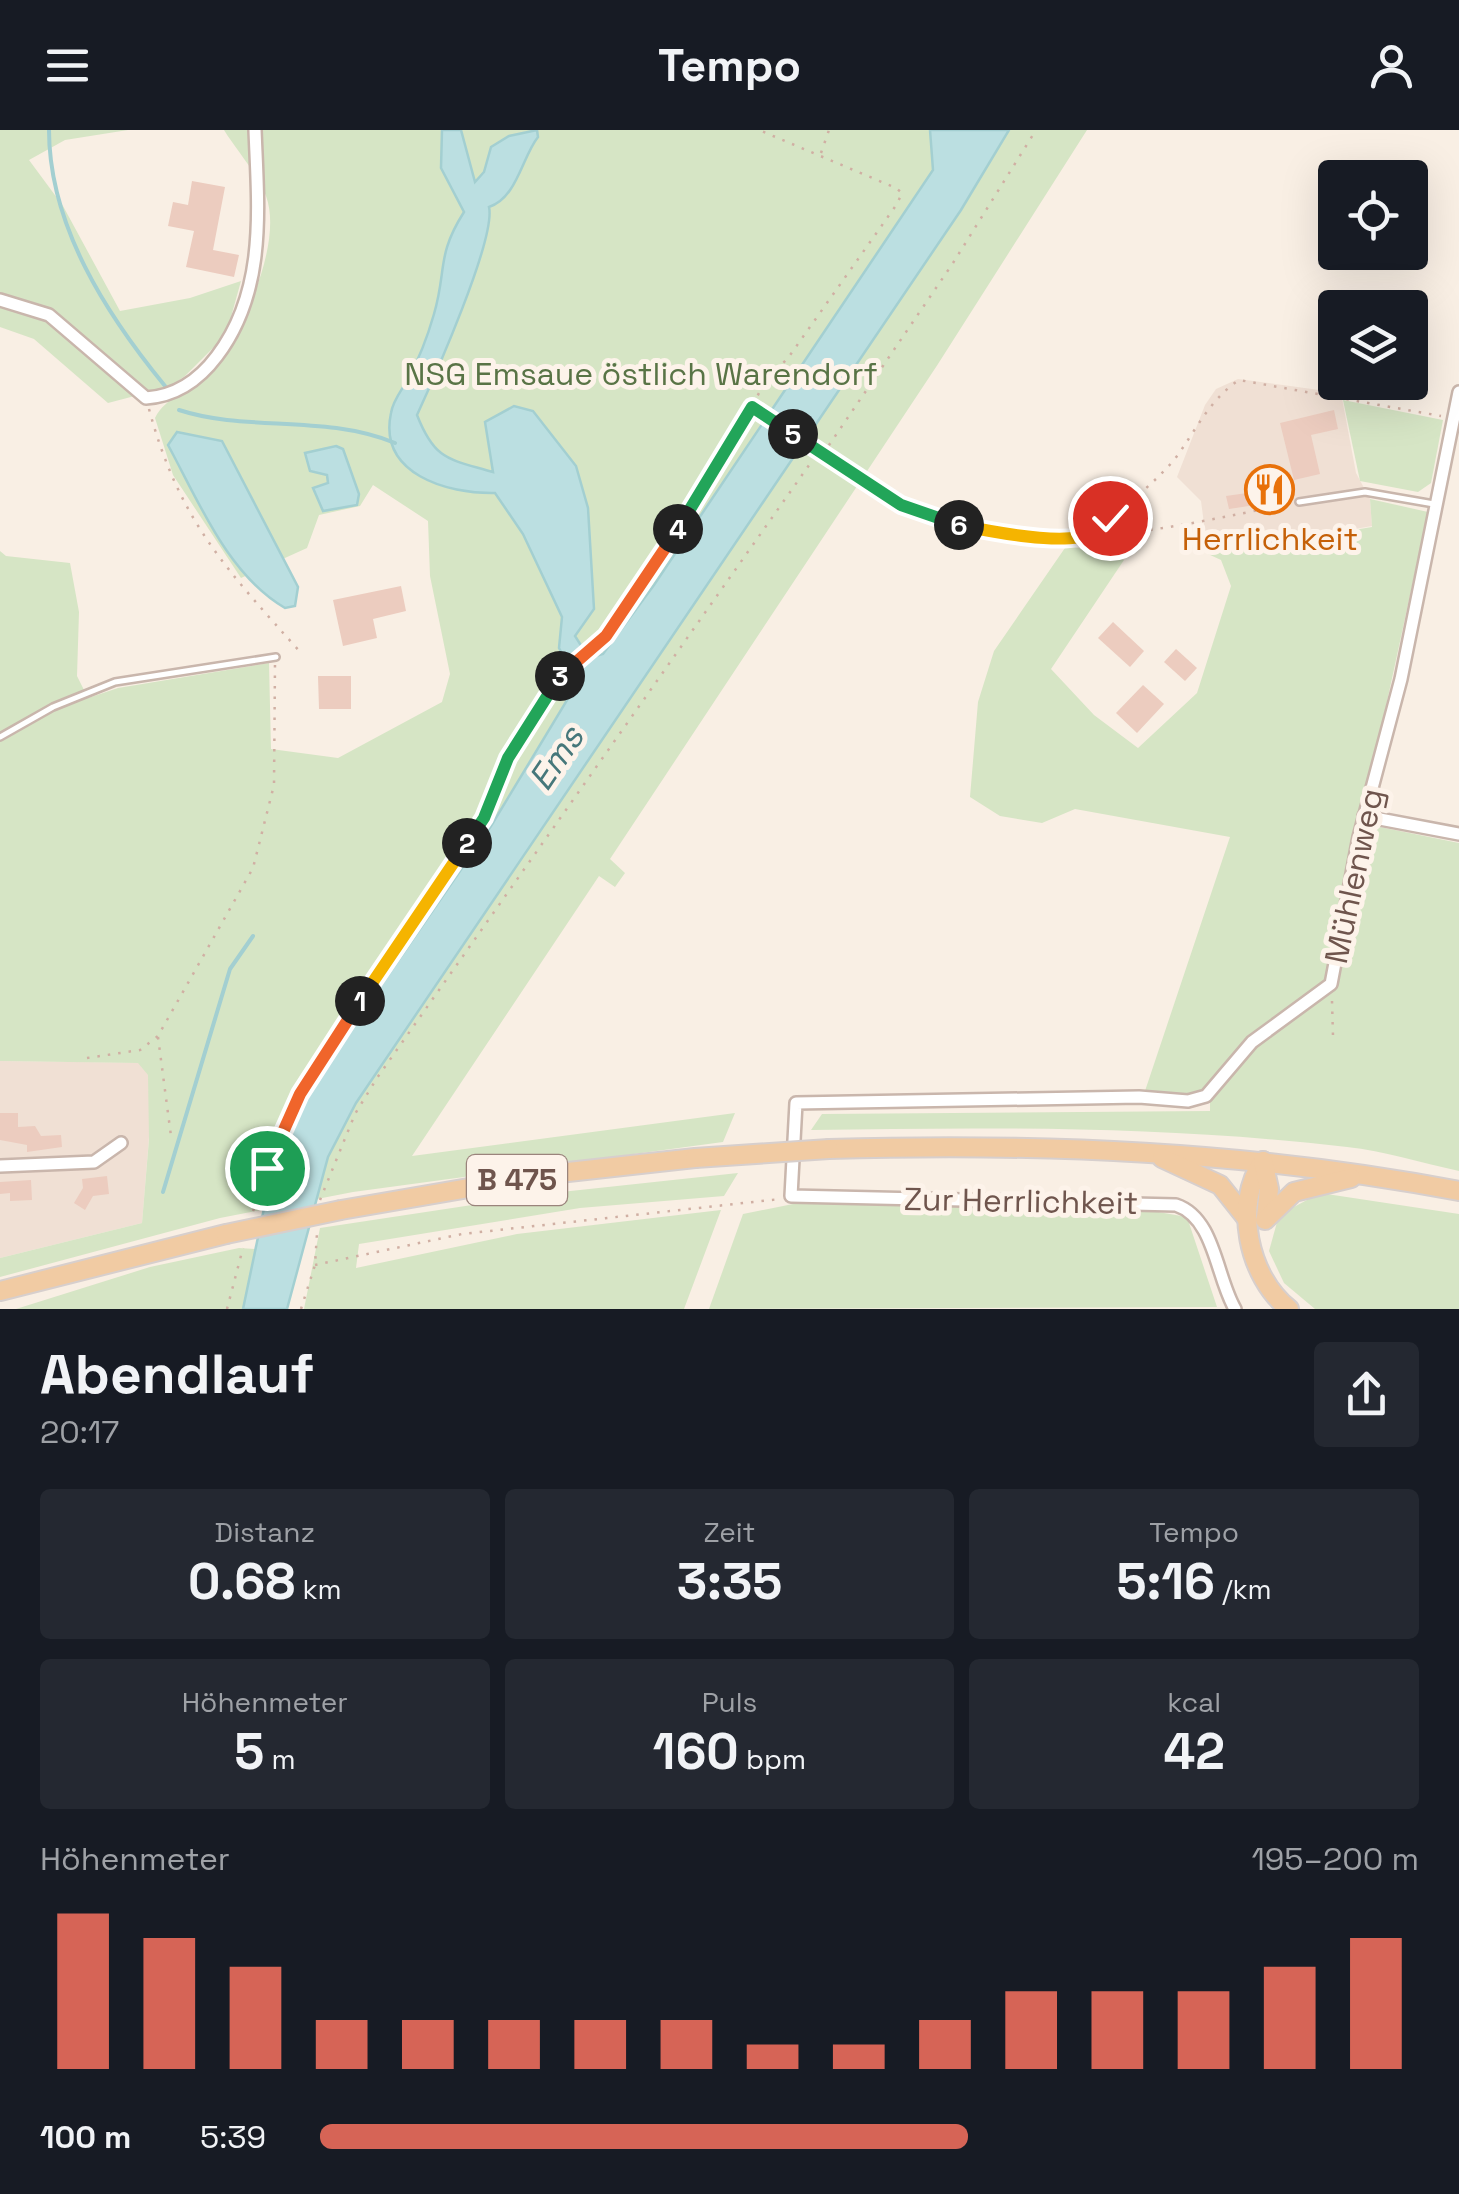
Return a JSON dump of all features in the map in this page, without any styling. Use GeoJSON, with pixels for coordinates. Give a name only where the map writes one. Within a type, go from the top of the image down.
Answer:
{"type":"FeatureCollection","features":[{"type":"Feature","properties":{"kind":"main road","name":"B 475"},"geometry":{"type":"LineString","coordinates":[[0,1291],[226,1234],[341,1210],[550,1174],[694,1158],[828,1149],[979,1146],[1147,1152],[1263,1161],[1459,1191]]}},
{"type":"Feature","properties":{"kind":"main road"},"geometry":{"type":"LineString","coordinates":[[1147,1152],[1220,1185],[1256,1220]]}},
{"type":"Feature","properties":{"kind":"main road"},"geometry":{"type":"LineString","coordinates":[[1263,1161],[1270,1189],[1256,1220],[1256,1256],[1267,1286],[1288,1309]]}},
{"type":"Feature","properties":{"kind":"main road"},"geometry":{"type":"LineString","coordinates":[[1256,1220],[1305,1187],[1371,1175]]}},
{"type":"Feature","properties":{"kind":"street"},"geometry":{"type":"LineString","coordinates":[[0,300],[49,315],[146,398],[164,397],[180,390],[208,368],[234,334],[250,292],[259,233],[255,130]]}},
{"type":"Feature","properties":{"kind":"street","name":"Mühlenweg"},"geometry":{"type":"LineString","coordinates":[[792,1196],[796,1103],[1201,1098],[1252,1042],[1331,984],[1364,816],[1401,679],[1459,392]]}},
{"type":"Feature","properties":{"kind":"street"},"geometry":{"type":"LineString","coordinates":[[1364,816],[1459,834]]}},
{"type":"Feature","properties":{"kind":"street"},"geometry":{"type":"LineString","coordinates":[[0,1166],[94,1162],[121,1142]]}},
{"type":"Feature","properties":{"kind":"street","name":"Zur Herrlichkeit"},"geometry":{"type":"LineString","coordinates":[[792,1196],[1176,1205],[1194,1214],[1202,1226],[1235,1309]]}},
{"type":"Feature","properties":{"kind":"lane"},"geometry":{"type":"LineString","coordinates":[[1298,502],[1365,492],[1435,504]]}},
{"type":"Feature","properties":{"kind":"lane"},"geometry":{"type":"LineString","coordinates":[[0,737],[54,707],[116,682],[276,658]]}},
{"type":"Feature","properties":{"kind":"path"},"geometry":{"type":"LineString","coordinates":[[257,1198],[300,1094],[484,818],[502,768],[566,667],[591,650],[642,586],[766,380],[788,358],[854,269],[902,193],[759,130]]}},
{"type":"Feature","properties":{"kind":"path"},"geometry":{"type":"LineString","coordinates":[[820,154],[829,130]]}},
{"type":"Feature","properties":{"kind":"path"},"geometry":{"type":"LineString","coordinates":[[318,1216],[320,1199],[338,1154],[377,1078],[953,264],[1036,130]]}},
{"type":"Feature","properties":{"kind":"path"},"geometry":{"type":"LineString","coordinates":[[1090,534],[1146,490],[1175,458],[1218,395],[1239,380],[1452,418]]}},
{"type":"Feature","properties":{"kind":"path"},"geometry":{"type":"LineString","coordinates":[[146,398],[164,464],[202,539],[302,654]]}},
{"type":"Feature","properties":{"kind":"path"},"geometry":{"type":"LineString","coordinates":[[752,407],[901,505],[948,523],[1043,536],[1090,534],[1143,530],[1298,502]]}},
{"type":"Feature","properties":{"kind":"path"},"geometry":{"type":"LineString","coordinates":[[87,1058],[140,1050],[158,1036],[254,868],[274,785],[276,658]]}},
{"type":"Feature","properties":{"kind":"path"},"geometry":{"type":"LineString","coordinates":[[1331,984],[1333,1036]]}},
{"type":"Feature","properties":{"kind":"path"},"geometry":{"type":"LineString","coordinates":[[158,1036],[171,1136]]}},
{"type":"Feature","properties":{"kind":"path"},"geometry":{"type":"LineString","coordinates":[[314,1266],[462,1234],[768,1202],[792,1196]]}},
{"type":"Feature","properties":{"kind":"path"},"geometry":{"type":"LineString","coordinates":[[301,1309],[314,1266],[317,1232]]}},
{"type":"Feature","properties":{"kind":"path"},"geometry":{"type":"LineString","coordinates":[[227,1309],[239,1260]]}},
{"type":"Feature","properties":{"kind":"shaded area"},"geometry":{"type":"Polygon","coordinates":[[[1238,379],[1318,390],[1318,400],[1342,400],[1356,473],[1370,499],[1372,526],[1208,554],[1201,501],[1177,477],[1205,405],[1216,389],[1238,379]]]}},
{"type":"Feature","properties":{"kind":"shaded area"},"geometry":{"type":"Polygon","coordinates":[[[0,1061],[155,1063],[142,1223],[0,1258],[0,1061]]]}},
{"type":"Feature","properties":{"kind":"green space"},"geometry":{"type":"Polygon","coordinates":[[[0,130],[128,130],[65,140],[29,160],[63,206],[120,311],[190,298],[241,281],[226,335],[185,376],[169,387],[108,403],[34,339],[0,327],[0,130]]]}},
{"type":"Feature","properties":{"kind":"green space","name":"NSG Emsaue östlich Warendorf"},"geometry":{"type":"Polygon","coordinates":[[[224,130],[1087,130],[938,364],[610,859],[625,873],[615,887],[599,876],[412,1156],[735,1113],[723,1142],[353,1192],[220,1218],[0,1277],[0,1258],[142,1223],[149,1139],[148,1075],[138,1063],[0,1061],[0,551],[6,556],[70,563],[79,612],[77,676],[88,698],[118,688],[269,663],[271,749],[338,758],[442,702],[450,674],[430,576],[428,521],[373,485],[360,506],[319,515],[307,548],[241,578],[173,475],[155,418],[165,404],[207,374],[233,338],[256,290],[269,239],[266,196],[224,130]]]}},
{"type":"Feature","properties":{"kind":"green space"},"geometry":{"type":"Polygon","coordinates":[[[1343,400],[1443,420],[1431,483],[1418,492],[1360,481],[1343,400]]]}},
{"type":"Feature","properties":{"kind":"green space"},"geometry":{"type":"Polygon","coordinates":[[[1370,499],[1428,512],[1327,979],[1234,1052],[1204,1090],[1189,1094],[1145,1091],[1230,837],[1075,809],[1042,823],[1000,816],[970,797],[978,702],[994,651],[1067,545],[1124,560],[1051,669],[1094,715],[1138,748],[1197,693],[1231,586],[1221,560],[1208,554],[1372,527],[1370,499]]]}},
{"type":"Feature","properties":{"kind":"green space"},"geometry":{"type":"Polygon","coordinates":[[[1375,826],[1459,843],[1459,1171],[1361,1149],[1213,1135],[1012,1129],[811,1130],[822,1114],[1210,1111],[1210,1101],[1240,1059],[1336,988],[1365,837],[1375,826]]]}},
{"type":"Feature","properties":{"kind":"green space"},"geometry":{"type":"Polygon","coordinates":[[[738,1173],[724,1196],[580,1208],[359,1244],[356,1268],[517,1234],[721,1210],[684,1309],[304,1309],[320,1228],[552,1193],[738,1173]]]}},
{"type":"Feature","properties":{"kind":"green space"},"geometry":{"type":"Polygon","coordinates":[[[1320,1193],[1459,1214],[1459,1309],[1315,1309],[1284,1283],[1269,1251],[1279,1215],[1320,1193]]]}},
{"type":"Feature","properties":{"kind":"green space"},"geometry":{"type":"Polygon","coordinates":[[[798,1203],[1141,1209],[1187,1217],[1217,1307],[709,1309],[743,1214],[798,1203]]]}},
{"type":"Feature","properties":{"kind":"green space"},"geometry":{"type":"Polygon","coordinates":[[[239,1248],[255,1249],[244,1309],[16,1309],[150,1267],[239,1248]]]}},
{"type":"Feature","properties":{"kind":"water","name":"Ems"},"geometry":{"type":"Polygon","coordinates":[[[442,130],[461,130],[475,182],[484,172],[491,147],[509,136],[537,130],[538,137],[513,186],[489,207],[489,224],[474,277],[417,415],[430,441],[445,456],[493,472],[485,422],[514,406],[533,411],[576,466],[588,508],[594,609],[575,636],[589,658],[603,654],[654,585],[933,170],[930,130],[1009,130],[961,210],[356,1103],[328,1157],[287,1309],[243,1309],[267,1194],[311,1087],[491,826],[575,687],[574,675],[559,648],[562,617],[523,534],[495,493],[457,490],[420,476],[395,451],[390,434],[392,408],[426,339],[449,240],[464,212],[441,168],[442,130]]]}},
{"type":"Feature","properties":{"kind":"water"},"geometry":{"type":"Polygon","coordinates":[[[177,432],[222,441],[298,587],[295,606],[285,608],[265,594],[231,557],[168,445],[177,432]]]}},
{"type":"Feature","properties":{"kind":"water"},"geometry":{"type":"Polygon","coordinates":[[[336,446],[343,449],[359,494],[357,505],[323,511],[313,488],[328,483],[327,475],[310,471],[305,453],[336,446]]]}},
{"type":"Feature","properties":{"kind":"building"},"geometry":{"type":"Polygon","coordinates":[[[192,181],[225,187],[213,250],[239,255],[234,277],[186,267],[194,231],[168,226],[173,202],[188,205],[192,181]]]}},
{"type":"Feature","properties":{"kind":"building"},"geometry":{"type":"Polygon","coordinates":[[[1334,410],[1338,429],[1311,435],[1320,474],[1294,480],[1280,423],[1334,410]]]}},
{"type":"Feature","properties":{"kind":"building","name":"Herrlichkeit"},"geometry":{"type":"Polygon","coordinates":[[[1290,472],[1294,499],[1229,509],[1226,496],[1247,493],[1245,484],[1290,472]]]}},
{"type":"Feature","properties":{"kind":"building"},"geometry":{"type":"Polygon","coordinates":[[[401,586],[406,611],[373,619],[377,638],[343,646],[333,600],[401,586]]]}},
{"type":"Feature","properties":{"kind":"building"},"geometry":{"type":"Polygon","coordinates":[[[1113,622],[1144,651],[1130,667],[1098,638],[1113,622]]]}},
{"type":"Feature","properties":{"kind":"building"},"geometry":{"type":"Polygon","coordinates":[[[1176,649],[1197,668],[1185,681],[1164,662],[1176,649]]]}},
{"type":"Feature","properties":{"kind":"building"},"geometry":{"type":"Polygon","coordinates":[[[318,676],[351,676],[351,709],[319,709],[318,676]]]}},
{"type":"Feature","properties":{"kind":"building"},"geometry":{"type":"Polygon","coordinates":[[[1143,685],[1164,704],[1137,733],[1116,713],[1143,685]]]}},
{"type":"Feature","properties":{"kind":"building"},"geometry":{"type":"Polygon","coordinates":[[[0,1113],[18,1113],[18,1127],[35,1126],[41,1136],[61,1135],[62,1147],[27,1152],[27,1145],[0,1140],[0,1113]]]}},
{"type":"Feature","properties":{"kind":"building"},"geometry":{"type":"Polygon","coordinates":[[[107,1176],[109,1194],[93,1196],[85,1210],[74,1203],[83,1188],[82,1179],[107,1176]]]}},
{"type":"Feature","properties":{"kind":"building"},"geometry":{"type":"Polygon","coordinates":[[[31,1180],[32,1200],[10,1201],[10,1193],[0,1194],[0,1182],[31,1180]]]}},
{"type":"Feature","properties":{"kind":"waterway"},"geometry":{"type":"LineString","coordinates":[[49,130],[59,200],[70,234],[102,298],[165,386]]}},
{"type":"Feature","properties":{"kind":"waterway"},"geometry":{"type":"LineString","coordinates":[[179,410],[205,417],[341,429],[395,443]]}},
{"type":"Feature","properties":{"kind":"waterway"},"geometry":{"type":"LineString","coordinates":[[163,1192],[230,969],[253,936]]}},
{"type":"Feature","properties":{"kind":"place","name":"Herrlichkeit"},"geometry":{"type":"Point","coordinates":[1270,489]}},
{"type":"Feature","properties":{"kind":"route"},"geometry":{"type":"LineString","coordinates":[[267,1168],[300,1094],[484,818],[508,758],[566,667],[606,636],[642,586],[752,407],[901,505],[948,523],[1009,533],[1079,536],[1090,534],[1110,518]]}}]}
